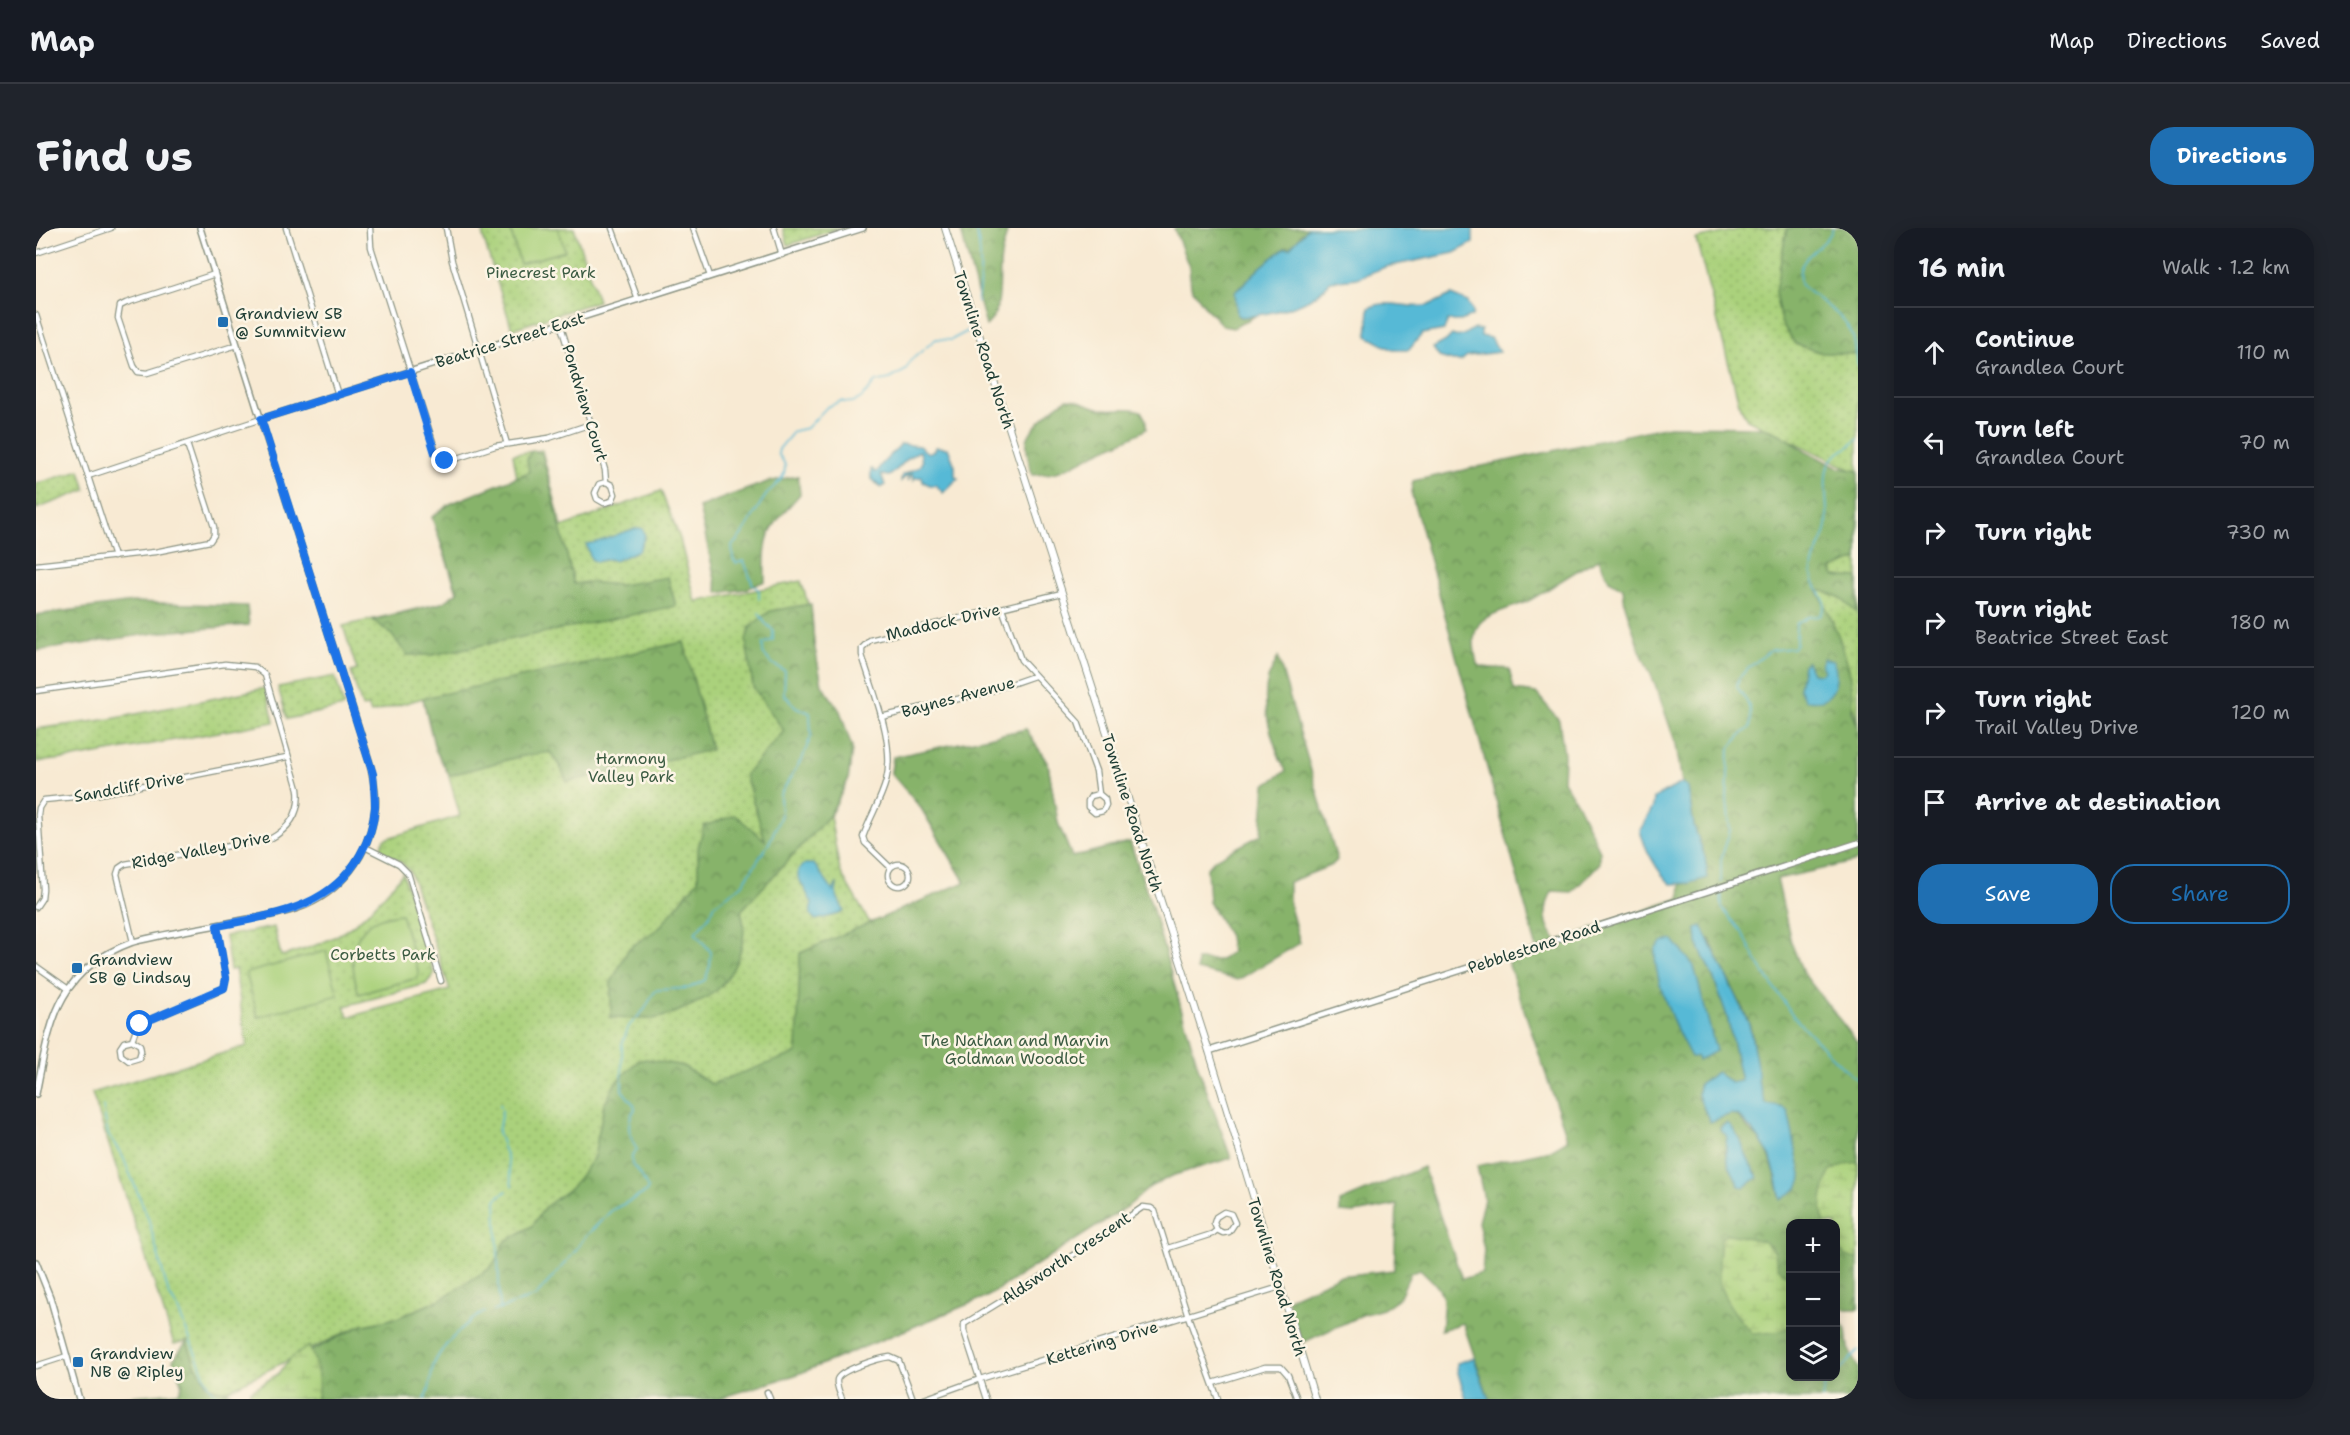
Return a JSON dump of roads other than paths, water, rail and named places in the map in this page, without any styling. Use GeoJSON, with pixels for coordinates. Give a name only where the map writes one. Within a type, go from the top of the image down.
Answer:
{"type":"FeatureCollection","features":[{"type":"Feature","properties":{"kind":"main road","name":"Townline Road North"},"geometry":{"type":"LineString","coordinates":[[945,228],[1209,1052],[1315,1399]]}},
{"type":"Feature","properties":{"kind":"street"},"geometry":{"type":"LineString","coordinates":[[36,253],[111,228]]}},
{"type":"Feature","properties":{"kind":"street"},"geometry":{"type":"LineString","coordinates":[[36,1094],[53,1018],[67,988],[99,959],[133,942],[287,911],[313,902],[344,879],[365,847],[375,807],[373,774],[200,228]]}},
{"type":"Feature","properties":{"kind":"street"},"geometry":{"type":"LineString","coordinates":[[286,228],[338,395]]}},
{"type":"Feature","properties":{"kind":"street"},"geometry":{"type":"LineString","coordinates":[[370,228],[371,248],[435,453],[441,461],[449,461],[507,444],[540,440],[591,424]]}},
{"type":"Feature","properties":{"kind":"street"},"geometry":{"type":"LineString","coordinates":[[446,228],[452,261],[507,444]]}},
{"type":"Feature","properties":{"kind":"street"},"geometry":{"type":"LineString","coordinates":[[612,228],[638,300]]}},
{"type":"Feature","properties":{"kind":"street"},"geometry":{"type":"LineString","coordinates":[[693,228],[710,276]]}},
{"type":"Feature","properties":{"kind":"street"},"geometry":{"type":"LineString","coordinates":[[774,228],[782,255]]}},
{"type":"Feature","properties":{"kind":"street","name":"Beatrice Street East"},"geometry":{"type":"LineString","coordinates":[[88,476],[560,323],[863,228]]}},
{"type":"Feature","properties":{"kind":"street"},"geometry":{"type":"LineString","coordinates":[[215,274],[120,306],[118,315],[138,372],[147,373],[237,345]]}},
{"type":"Feature","properties":{"kind":"street"},"geometry":{"type":"LineString","coordinates":[[36,315],[114,557]]}},
{"type":"Feature","properties":{"kind":"street","name":"Pondview Court"},"geometry":{"type":"LineString","coordinates":[[560,323],[605,470],[606,482]]}},
{"type":"Feature","properties":{"kind":"street"},"geometry":{"type":"LineString","coordinates":[[36,340],[43,337]]}},
{"type":"Feature","properties":{"kind":"street"},"geometry":{"type":"LineString","coordinates":[[36,565],[114,557],[206,543],[213,537],[214,527],[187,444]]}},
{"type":"Feature","properties":{"kind":"street","name":"Pondview Court"},"geometry":{"type":"LineString","coordinates":[[606,482],[612,486],[615,494],[612,501],[604,503],[597,500],[595,493],[599,484],[606,482]]}},
{"type":"Feature","properties":{"kind":"street","name":"Maddock Drive"},"geometry":{"type":"LineString","coordinates":[[881,717],[862,656],[865,643],[1062,593]]}},
{"type":"Feature","properties":{"kind":"street"},"geometry":{"type":"LineString","coordinates":[[1002,608],[1021,660],[1078,722],[1096,771],[1100,794],[1105,799],[1106,805],[1103,811],[1095,813],[1088,807],[1088,801],[1091,796],[1100,794]]}},
{"type":"Feature","properties":{"kind":"street","name":"Ridge Valley Drive"},"geometry":{"type":"LineString","coordinates":[[36,691],[225,664],[255,667],[265,675],[299,799],[297,811],[291,823],[281,833],[270,839],[125,864],[119,868],[117,874],[133,942]]}},
{"type":"Feature","properties":{"kind":"street","name":"Baynes Avenue"},"geometry":{"type":"LineString","coordinates":[[881,717],[988,692],[1034,676]]}},
{"type":"Feature","properties":{"kind":"street"},"geometry":{"type":"LineString","coordinates":[[881,717],[889,749],[889,769],[884,789],[864,837],[865,843],[890,867]]}},
{"type":"Feature","properties":{"kind":"street","name":"Sandcliff Drive"},"geometry":{"type":"LineString","coordinates":[[36,907],[42,898],[43,889],[38,814],[44,800],[94,795],[287,757]]}},
{"type":"Feature","properties":{"kind":"street","name":"Pebblestone Road"},"geometry":{"type":"LineString","coordinates":[[1209,1052],[1858,843]]}},
{"type":"Feature","properties":{"kind":"street"},"geometry":{"type":"LineString","coordinates":[[365,847],[399,864],[408,873],[441,981]]}},
{"type":"Feature","properties":{"kind":"street"},"geometry":{"type":"LineString","coordinates":[[898,864],[905,867],[909,873],[907,882],[901,885],[892,883],[889,877],[890,867],[898,864]]}},
{"type":"Feature","properties":{"kind":"street"},"geometry":{"type":"LineString","coordinates":[[132,1040],[136,1029],[144,1022],[224,988],[226,978],[217,926]]}},
{"type":"Feature","properties":{"kind":"street"},"geometry":{"type":"LineString","coordinates":[[36,966],[67,988]]}},
{"type":"Feature","properties":{"kind":"street"},"geometry":{"type":"LineString","coordinates":[[132,1040],[140,1045],[141,1051],[136,1060],[129,1061],[121,1055],[120,1048],[124,1042],[132,1040]]}},
{"type":"Feature","properties":{"kind":"street","name":"Aldsworth Crescent"},"geometry":{"type":"LineString","coordinates":[[980,1380],[964,1324],[1044,1275],[1143,1207],[1155,1211],[1188,1316],[1218,1399]]}},
{"type":"Feature","properties":{"kind":"street"},"geometry":{"type":"LineString","coordinates":[[1224,1212],[1231,1214],[1235,1223],[1232,1229],[1226,1233],[1217,1230],[1214,1223],[1216,1217],[1224,1212]]}},
{"type":"Feature","properties":{"kind":"street"},"geometry":{"type":"LineString","coordinates":[[1168,1248],[1212,1234],[1217,1230]]}},
{"type":"Feature","properties":{"kind":"street"},"geometry":{"type":"LineString","coordinates":[[36,1262],[50,1297],[79,1399]]}},
{"type":"Feature","properties":{"kind":"street","name":"Kettering Drive"},"geometry":{"type":"LineString","coordinates":[[924,1399],[1280,1287]]}},
{"type":"Feature","properties":{"kind":"street"},"geometry":{"type":"LineString","coordinates":[[36,1366],[67,1356]]}},
{"type":"Feature","properties":{"kind":"street"},"geometry":{"type":"LineString","coordinates":[[842,1399],[837,1382],[838,1377],[844,1372],[890,1357],[899,1361],[913,1399]]}},
{"type":"Feature","properties":{"kind":"street"},"geometry":{"type":"LineString","coordinates":[[1213,1383],[1265,1367],[1281,1367],[1288,1375],[1297,1399]]}},
{"type":"Feature","properties":{"kind":"street"},"geometry":{"type":"LineString","coordinates":[[980,1380],[986,1399]]}},
{"type":"Feature","properties":{"kind":"street"},"geometry":{"type":"LineString","coordinates":[[767,1392],[770,1399]]}},
{"type":"Feature","properties":{"kind":"water"},"geometry":{"type":"Polygon","coordinates":[[[1308,228],[1473,228],[1473,243],[1454,253],[1385,267],[1357,278],[1330,281],[1314,296],[1290,307],[1251,316],[1237,315],[1235,292],[1262,266],[1285,248],[1290,248],[1308,228]]]}},
{"type":"Feature","properties":{"kind":"water"},"geometry":{"type":"Polygon","coordinates":[[[1451,295],[1468,302],[1473,312],[1472,316],[1461,321],[1448,321],[1444,330],[1422,334],[1409,350],[1393,350],[1367,336],[1369,308],[1383,304],[1425,306],[1451,295]]]}},
{"type":"Feature","properties":{"kind":"water"},"geometry":{"type":"Polygon","coordinates":[[[1472,329],[1481,330],[1481,336],[1490,338],[1500,352],[1467,356],[1461,361],[1453,361],[1439,357],[1433,348],[1452,335],[1460,336],[1472,329]]]}},
{"type":"Feature","properties":{"kind":"water"},"geometry":{"type":"Polygon","coordinates":[[[901,444],[919,446],[928,453],[936,447],[948,448],[955,466],[955,476],[958,478],[943,493],[936,485],[932,486],[923,482],[922,477],[914,478],[913,482],[912,472],[908,481],[908,474],[901,481],[902,475],[919,467],[922,462],[920,451],[889,476],[881,475],[885,485],[881,488],[871,478],[871,469],[874,472],[878,471],[901,444]]]}},
{"type":"Feature","properties":{"kind":"water"},"geometry":{"type":"Polygon","coordinates":[[[643,529],[645,536],[639,550],[615,561],[609,559],[596,562],[591,559],[586,544],[643,529]]]}},
{"type":"Feature","properties":{"kind":"water"},"geometry":{"type":"Polygon","coordinates":[[[1823,658],[1833,661],[1835,665],[1835,686],[1830,695],[1824,699],[1805,700],[1799,688],[1803,665],[1807,662],[1812,673],[1820,674],[1824,671],[1821,664],[1823,658]]]}},
{"type":"Feature","properties":{"kind":"water"},"geometry":{"type":"Polygon","coordinates":[[[1682,783],[1688,788],[1694,826],[1705,857],[1708,878],[1690,883],[1671,884],[1652,859],[1640,830],[1653,807],[1654,798],[1682,783]]]}},
{"type":"Feature","properties":{"kind":"water"},"geometry":{"type":"Polygon","coordinates":[[[805,864],[814,864],[833,891],[837,883],[836,894],[844,911],[816,920],[811,915],[812,903],[798,877],[798,870],[805,864]]]}},
{"type":"Feature","properties":{"kind":"water"},"geometry":{"type":"Polygon","coordinates":[[[1702,926],[1749,1024],[1758,1081],[1766,1104],[1788,1111],[1802,1179],[1798,1188],[1781,1200],[1770,1155],[1759,1138],[1739,1116],[1731,1114],[1710,1122],[1698,1095],[1699,1084],[1717,1072],[1731,1083],[1741,1081],[1727,1016],[1714,979],[1697,943],[1696,928],[1702,926]]]}},
{"type":"Feature","properties":{"kind":"water"},"geometry":{"type":"Polygon","coordinates":[[[1673,940],[1694,966],[1716,1051],[1698,1061],[1697,1057],[1691,1057],[1678,1033],[1658,976],[1655,949],[1662,942],[1673,940]]]}},
{"type":"Feature","properties":{"kind":"water"},"geometry":{"type":"Polygon","coordinates":[[[1727,1123],[1738,1135],[1758,1178],[1744,1187],[1739,1186],[1727,1157],[1727,1136],[1720,1130],[1727,1123]]]}},
{"type":"Feature","properties":{"kind":"water"},"geometry":{"type":"Polygon","coordinates":[[[1474,1358],[1489,1399],[1466,1399],[1457,1363],[1474,1358]]]}},
{"type":"Feature","properties":{"kind":"waterway"},"geometry":{"type":"LineString","coordinates":[[975,228],[980,265],[977,302]]}},
{"type":"Feature","properties":{"kind":"waterway"},"geometry":{"type":"LineString","coordinates":[[1833,228],[1803,264],[1800,284],[1837,314],[1849,328],[1854,340],[1858,366]]}},
{"type":"Feature","properties":{"kind":"waterway"},"geometry":{"type":"LineString","coordinates":[[759,599],[759,590],[753,585],[744,561],[736,563],[733,559],[732,546],[767,494],[785,472],[785,465],[778,454],[779,449],[794,431],[807,428],[827,407],[841,401],[856,401],[865,395],[875,382],[890,379],[906,370],[910,361],[936,339],[951,340],[970,330]]}},
{"type":"Feature","properties":{"kind":"waterway"},"geometry":{"type":"LineString","coordinates":[[1721,882],[1721,859],[1730,831],[1727,800],[1729,749],[1750,728],[1751,722],[1749,706],[1737,687],[1739,678],[1771,650],[1793,648],[1796,644],[1796,624],[1808,617],[1820,616],[1824,603],[1813,580],[1812,567],[1827,526],[1827,468],[1836,456],[1858,439]]}},
{"type":"Feature","properties":{"kind":"waterway"},"geometry":{"type":"LineString","coordinates":[[494,1311],[536,1296],[584,1238],[612,1210],[645,1193],[648,1189],[641,1175],[632,1165],[632,1156],[637,1150],[630,1135],[629,1124],[635,1109],[622,1090],[622,1044],[629,1026],[645,1009],[657,990],[689,988],[705,980],[710,966],[711,952],[695,933],[710,915],[715,904],[742,885],[769,843],[781,815],[780,795],[803,757],[811,736],[810,713],[796,707],[784,694],[785,671],[763,654],[763,644],[773,640],[773,630],[759,613]]}},
{"type":"Feature","properties":{"kind":"waterway"},"geometry":{"type":"LineString","coordinates":[[1721,892],[1722,908],[1742,932],[1760,967],[1794,1017],[1843,1068],[1858,1080]]}},
{"type":"Feature","properties":{"kind":"waterway"},"geometry":{"type":"LineString","coordinates":[[103,1106],[108,1134],[123,1157],[148,1218],[169,1295],[177,1307],[209,1387],[221,1399]]}},
{"type":"Feature","properties":{"kind":"waterway"},"geometry":{"type":"LineString","coordinates":[[502,1110],[498,1132],[508,1161],[512,1186]]}},
{"type":"Feature","properties":{"kind":"waterway"},"geometry":{"type":"LineString","coordinates":[[500,1310],[496,1200],[507,1191]]}},
{"type":"Feature","properties":{"kind":"waterway"},"geometry":{"type":"LineString","coordinates":[[425,1399],[434,1363],[445,1346],[461,1329],[485,1312]]}},
{"type":"Feature","properties":{"kind":"waterway"},"geometry":{"type":"LineString","coordinates":[[1840,1370],[1858,1350]]}},
{"type":"Feature","properties":{"kind":"waterway"},"geometry":{"type":"LineString","coordinates":[[1822,1399],[1824,1387],[1829,1381]]}},
{"type":"Feature","properties":{"kind":"place","name":"Grandview SB @ Summitview"},"geometry":{"type":"Point","coordinates":[223,322]}},
{"type":"Feature","properties":{"kind":"place","name":"Grandview SB @ Lindsay"},"geometry":{"type":"Point","coordinates":[77,968]}},
{"type":"Feature","properties":{"kind":"place","name":"Grandview NB @ Ripley"},"geometry":{"type":"Point","coordinates":[78,1362]}},
{"type":"Feature","properties":{"kind":"park label","name":"Pinecrest Park"},"geometry":{"type":"Point","coordinates":[541,272]}},
{"type":"Feature","properties":{"kind":"park label","name":"Harmony Valley Park"},"geometry":{"type":"Point","coordinates":[631,767]}},
{"type":"Feature","properties":{"kind":"park label","name":"Corbetts Park"},"geometry":{"type":"Point","coordinates":[383,954]}},
{"type":"Feature","properties":{"kind":"park label","name":"The Nathan and Marvin Goldman Woodlot"},"geometry":{"type":"Point","coordinates":[1015,1049]}}]}
